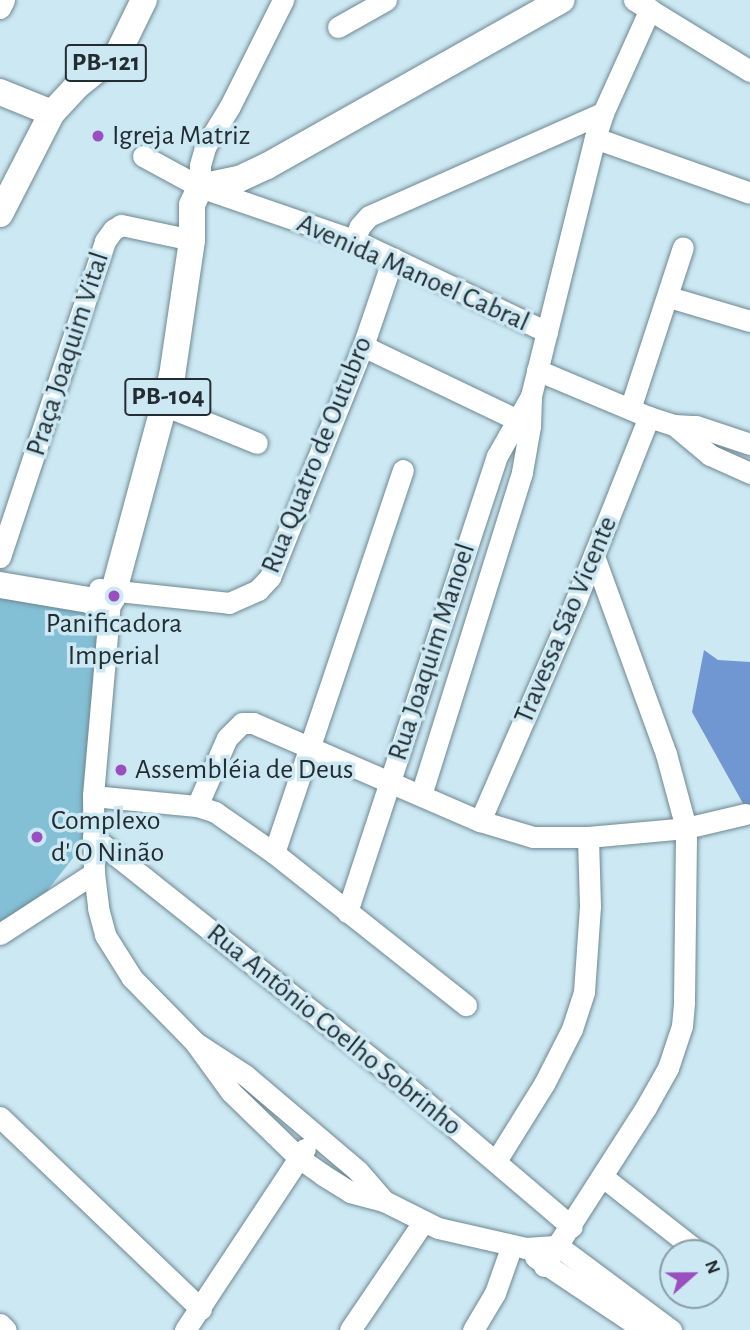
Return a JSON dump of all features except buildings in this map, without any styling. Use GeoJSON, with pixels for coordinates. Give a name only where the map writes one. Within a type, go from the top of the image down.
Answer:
{"type":"FeatureCollection","features":[{"type":"Feature","properties":{"kind":"main road","name":"PB-121"},"geometry":{"type":"LineString","coordinates":[[1,208],[52,113],[78,85],[118,53],[144,0]]}},
{"type":"Feature","properties":{"kind":"main road"},"geometry":{"type":"LineString","coordinates":[[200,187],[239,179],[267,166],[562,0]]}},
{"type":"Feature","properties":{"kind":"main road"},"geometry":{"type":"LineString","coordinates":[[0,92],[52,113]]}},
{"type":"Feature","properties":{"kind":"main road","name":"PB-104"},"geometry":{"type":"LineString","coordinates":[[111,596],[166,406],[178,343],[192,240],[192,205],[200,187]]}},
{"type":"Feature","properties":{"kind":"main road"},"geometry":{"type":"LineString","coordinates":[[0,585],[111,596]]}},
{"type":"Feature","properties":{"kind":"street"},"geometry":{"type":"LineString","coordinates":[[0,8],[4,0]]}},
{"type":"Feature","properties":{"kind":"street"},"geometry":{"type":"LineString","coordinates":[[200,187],[200,165],[205,148],[230,106],[283,0]]}},
{"type":"Feature","properties":{"kind":"street"},"geometry":{"type":"LineString","coordinates":[[338,27],[386,0]]}},
{"type":"Feature","properties":{"kind":"street"},"geometry":{"type":"LineString","coordinates":[[642,5],[750,71]]}},
{"type":"Feature","properties":{"kind":"street","name":"Rua Joaquim Manoel"},"geometry":{"type":"LineString","coordinates":[[421,795],[522,472],[524,423],[595,138],[642,5]]}},
{"type":"Feature","properties":{"kind":"street"},"geometry":{"type":"LineString","coordinates":[[354,240],[360,226],[369,216],[603,113]]}},
{"type":"Feature","properties":{"kind":"street"},"geometry":{"type":"LineString","coordinates":[[595,138],[750,193]]}},
{"type":"Feature","properties":{"kind":"street","name":"Avenida Manoel Cabral"},"geometry":{"type":"LineString","coordinates":[[143,156],[200,187],[354,240],[547,332]]}},
{"type":"Feature","properties":{"kind":"street","name":"Praça Joaquim Vital"},"geometry":{"type":"LineString","coordinates":[[0,557],[105,241],[113,230],[121,225],[192,240]]}},
{"type":"Feature","properties":{"kind":"street","name":"Travessa São Vicente"},"geometry":{"type":"LineString","coordinates":[[480,821],[594,556],[639,413],[683,247]]}},
{"type":"Feature","properties":{"kind":"street","name":"Rua Quatro de Outubro"},"geometry":{"type":"LineString","coordinates":[[0,575],[111,596],[229,603],[258,590],[271,577],[363,346],[393,258]]}},
{"type":"Feature","properties":{"kind":"street"},"geometry":{"type":"LineString","coordinates":[[668,297],[750,321]]}},
{"type":"Feature","properties":{"kind":"street"},"geometry":{"type":"LineString","coordinates":[[363,346],[524,423]]}},
{"type":"Feature","properties":{"kind":"street"},"geometry":{"type":"LineString","coordinates":[[537,370],[639,413],[674,425],[696,426],[750,444]]}},
{"type":"Feature","properties":{"kind":"street"},"geometry":{"type":"LineString","coordinates":[[166,406],[257,443]]}},
{"type":"Feature","properties":{"kind":"street","name":"Rua Joaquim Manoel"},"geometry":{"type":"LineString","coordinates":[[347,912],[497,456],[524,423]]}},
{"type":"Feature","properties":{"kind":"street"},"geometry":{"type":"LineString","coordinates":[[674,425],[710,455],[750,473]]}},
{"type":"Feature","properties":{"kind":"street"},"geometry":{"type":"LineString","coordinates":[[274,853],[402,470]]}},
{"type":"Feature","properties":{"kind":"street"},"geometry":{"type":"LineString","coordinates":[[544,1266],[572,1227],[668,1068],[682,1026],[686,828],[666,754],[594,556]]}},
{"type":"Feature","properties":{"kind":"street"},"geometry":{"type":"LineString","coordinates":[[111,596],[93,796],[93,837],[98,908],[105,935],[116,957],[194,1041],[231,1092],[299,1158],[350,1192],[384,1201],[423,1222],[450,1232],[519,1246],[558,1246],[671,1330]]}},
{"type":"Feature","properties":{"kind":"street"},"geometry":{"type":"LineString","coordinates":[[197,806],[227,738],[242,723],[253,723],[480,821],[533,837],[588,837],[686,828],[745,814]]}},
{"type":"Feature","properties":{"kind":"street"},"geometry":{"type":"LineString","coordinates":[[93,796],[197,806],[224,818],[274,853],[466,1005]]}},
{"type":"Feature","properties":{"kind":"street","name":"Rua Antônio Coelho Sobrinho"},"geometry":{"type":"LineString","coordinates":[[93,837],[496,1161],[572,1227]]}},
{"type":"Feature","properties":{"kind":"street"},"geometry":{"type":"LineString","coordinates":[[496,1161],[544,1084],[572,1029],[584,992],[590,906],[588,837]]}},
{"type":"Feature","properties":{"kind":"street"},"geometry":{"type":"LineString","coordinates":[[0,934],[94,873]]}},
{"type":"Feature","properties":{"kind":"street"},"geometry":{"type":"LineString","coordinates":[[194,1041],[223,1058],[358,1171],[384,1201]]}},
{"type":"Feature","properties":{"kind":"street"},"geometry":{"type":"LineString","coordinates":[[0,1117],[201,1309]]}},
{"type":"Feature","properties":{"kind":"street"},"geometry":{"type":"LineString","coordinates":[[185,1330],[315,1136]]}},
{"type":"Feature","properties":{"kind":"street"},"geometry":{"type":"LineString","coordinates":[[603,1177],[682,1239]]}},
{"type":"Feature","properties":{"kind":"street"},"geometry":{"type":"LineString","coordinates":[[350,1330],[423,1222]]}},
{"type":"Feature","properties":{"kind":"street"},"geometry":{"type":"LineString","coordinates":[[519,1246],[544,1266],[644,1330]]}},
{"type":"Feature","properties":{"kind":"street"},"geometry":{"type":"LineString","coordinates":[[473,1330],[519,1246]]}},
{"type":"Feature","properties":{"kind":"street"},"geometry":{"type":"LineString","coordinates":[[0,1324],[6,1330]]}},
{"type":"Feature","properties":{"kind":"shaded area"},"geometry":{"type":"Polygon","coordinates":[[[0,595],[98,607],[106,633],[91,835],[47,891],[0,923],[0,595]]]}},
{"type":"Feature","properties":{"kind":"shaded area"},"geometry":{"type":"Polygon","coordinates":[[[704,650],[718,660],[750,662],[750,816],[692,712],[704,650]]]}},
{"type":"Feature","properties":{"kind":"place","name":"Igreja Matriz"},"geometry":{"type":"Point","coordinates":[98,136]}},
{"type":"Feature","properties":{"kind":"place","name":"Panificadora Imperial"},"geometry":{"type":"Point","coordinates":[114,596]}},
{"type":"Feature","properties":{"kind":"place","name":"Assembléia de Deus"},"geometry":{"type":"Point","coordinates":[121,770]}},
{"type":"Feature","properties":{"kind":"place","name":"Complexo d' O Ninão"},"geometry":{"type":"Point","coordinates":[37,837]}}]}
